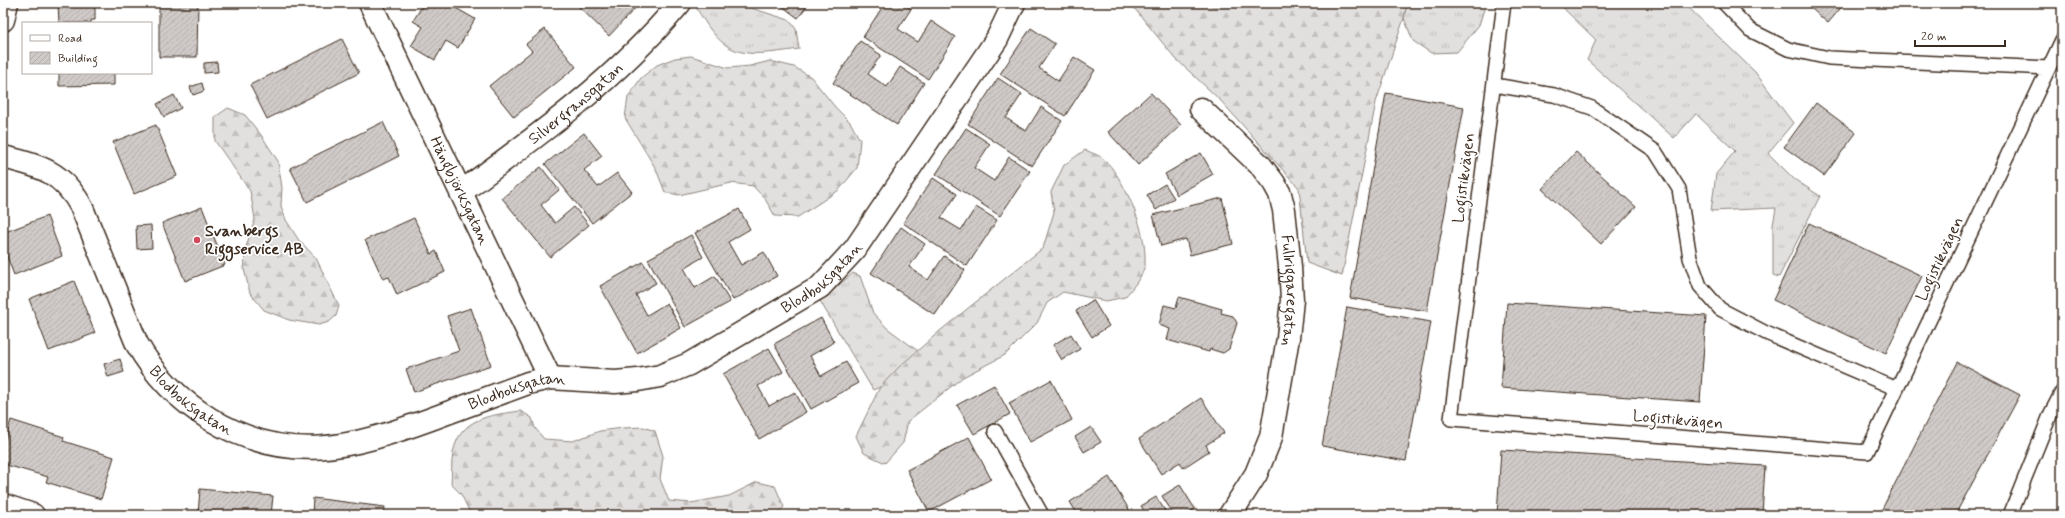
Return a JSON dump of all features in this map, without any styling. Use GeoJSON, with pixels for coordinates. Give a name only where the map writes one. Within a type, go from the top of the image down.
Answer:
{"type":"FeatureCollection","features":[{"type":"Feature","properties":{"kind":"street"},"geometry":{"type":"LineString","coordinates":[[3,20],[7,3]]}},
{"type":"Feature","properties":{"kind":"street","name":"Hängbjörksgatan"},"geometry":{"type":"LineString","coordinates":[[370,3],[550,378]]}},
{"type":"Feature","properties":{"kind":"street","name":"Silvergransgatan"},"geometry":{"type":"LineString","coordinates":[[461,192],[545,130],[608,78],[654,34],[680,3]]}},
{"type":"Feature","properties":{"kind":"street","name":"Blodboksgatan"},"geometry":{"type":"LineString","coordinates":[[3,157],[29,163],[48,170],[62,180],[73,193],[82,208],[128,323],[147,361],[162,381],[178,395],[201,413],[226,428],[247,437],[296,447],[319,448],[362,442],[528,383],[550,378],[615,382],[660,376],[689,364],[820,287],[855,249],[997,39],[1014,3]]}},
{"type":"Feature","properties":{"kind":"street","name":"Fullriggaregatan"},"geometry":{"type":"LineString","coordinates":[[1201,109],[1261,166],[1274,183],[1280,194],[1284,210],[1290,267],[1292,300],[1289,330],[1271,437],[1256,474],[1230,515]]}},
{"type":"Feature","properties":{"kind":"street"},"geometry":{"type":"LineString","coordinates":[[3,505],[33,515]]}},
{"type":"Feature","properties":{"kind":"lane","name":"Logistikvägen"},"geometry":{"type":"LineString","coordinates":[[1504,3],[1450,419],[1867,452],[2062,40]]}},
{"type":"Feature","properties":{"kind":"lane"},"geometry":{"type":"LineString","coordinates":[[1724,3],[1750,30],[1788,49],[1829,58],[2049,68]]}},
{"type":"Feature","properties":{"kind":"lane"},"geometry":{"type":"LineString","coordinates":[[1494,85],[1554,94],[1592,108],[1654,151],[1679,189],[1690,258],[1700,286],[1720,309],[1766,333],[1897,389]]}},
{"type":"Feature","properties":{"kind":"lane"},"geometry":{"type":"LineString","coordinates":[[2010,515],[2051,413],[2062,392]]}},
{"type":"Feature","properties":{"kind":"lane"},"geometry":{"type":"LineString","coordinates":[[995,431],[1042,515]]}},
{"type":"Feature","properties":{"kind":"green space"},"geometry":{"type":"Polygon","coordinates":[[[697,3],[744,3],[748,7],[789,20],[796,29],[799,49],[763,53],[737,51],[726,45],[716,36],[695,5],[697,3]]]}},
{"type":"Feature","properties":{"kind":"green space"},"geometry":{"type":"Polygon","coordinates":[[[1130,3],[1407,3],[1404,18],[1376,102],[1342,276],[1307,263],[1299,188],[1220,100],[1175,58],[1130,3]]]}},
{"type":"Feature","properties":{"kind":"green space"},"geometry":{"type":"Polygon","coordinates":[[[1407,3],[1486,3],[1479,25],[1457,52],[1431,53],[1413,41],[1404,18],[1407,3]]]}},
{"type":"Feature","properties":{"kind":"green space"},"geometry":{"type":"Polygon","coordinates":[[[1558,3],[1684,3],[1755,72],[1793,123],[1768,153],[1794,179],[1820,196],[1779,277],[1773,275],[1773,225],[1776,208],[1711,211],[1716,174],[1735,151],[1696,114],[1674,138],[1587,60],[1596,40],[1558,3]]]}},
{"type":"Feature","properties":{"kind":"green space"},"geometry":{"type":"Polygon","coordinates":[[[691,56],[728,68],[750,66],[770,61],[794,67],[811,77],[835,107],[850,122],[860,140],[857,168],[839,190],[798,217],[775,216],[765,199],[753,186],[731,183],[679,195],[665,192],[656,169],[625,118],[628,97],[641,78],[657,65],[675,58],[691,56]]]}},
{"type":"Feature","properties":{"kind":"green space"},"geometry":{"type":"Polygon","coordinates":[[[228,108],[245,115],[261,135],[278,161],[282,188],[281,206],[286,220],[298,239],[316,258],[339,306],[336,316],[329,322],[319,325],[289,320],[264,310],[250,293],[244,269],[245,250],[255,219],[250,191],[215,141],[215,117],[228,108]]]}},
{"type":"Feature","properties":{"kind":"green space"},"geometry":{"type":"Polygon","coordinates":[[[1085,150],[1100,156],[1107,162],[1122,183],[1134,210],[1143,237],[1145,251],[1144,268],[1137,282],[1125,297],[1106,301],[1063,292],[1047,303],[1037,323],[1005,355],[963,377],[908,421],[903,443],[885,463],[864,453],[856,436],[880,387],[900,366],[941,330],[1043,248],[1054,212],[1051,192],[1064,165],[1085,150]]]}},
{"type":"Feature","properties":{"kind":"green space"},"geometry":{"type":"Polygon","coordinates":[[[853,273],[860,276],[873,313],[887,328],[918,351],[880,387],[873,390],[820,301],[853,273]]]}},
{"type":"Feature","properties":{"kind":"green space"},"geometry":{"type":"Polygon","coordinates":[[[521,411],[532,418],[535,428],[544,439],[573,441],[600,431],[623,428],[643,427],[655,431],[663,456],[660,479],[669,501],[691,503],[729,496],[757,482],[775,486],[784,507],[776,515],[471,515],[461,494],[451,484],[452,457],[457,441],[462,432],[478,420],[499,414],[521,411]]]}},
{"type":"Feature","properties":{"kind":"building"},"geometry":{"type":"Polygon","coordinates":[[[95,3],[95,20],[91,20],[91,22],[59,22],[58,4],[95,3]]]}},
{"type":"Feature","properties":{"kind":"building"},"geometry":{"type":"Polygon","coordinates":[[[159,3],[198,3],[197,57],[159,57],[159,3]]]}},
{"type":"Feature","properties":{"kind":"building"},"geometry":{"type":"Polygon","coordinates":[[[424,3],[447,3],[475,19],[458,48],[446,41],[435,60],[411,46],[423,27],[413,21],[424,3]]]}},
{"type":"Feature","properties":{"kind":"building"},"geometry":{"type":"Polygon","coordinates":[[[575,3],[640,3],[609,36],[575,3]]]}},
{"type":"Feature","properties":{"kind":"building"},"geometry":{"type":"Polygon","coordinates":[[[778,3],[809,3],[798,18],[778,3]]]}},
{"type":"Feature","properties":{"kind":"building"},"geometry":{"type":"Polygon","coordinates":[[[885,3],[902,3],[911,9],[898,29],[918,42],[931,21],[955,37],[928,79],[863,37],[885,3]]]}},
{"type":"Feature","properties":{"kind":"building"},"geometry":{"type":"Polygon","coordinates":[[[1805,3],[1845,3],[1828,23],[1805,3]]]}},
{"type":"Feature","properties":{"kind":"building"},"geometry":{"type":"Polygon","coordinates":[[[1031,28],[1055,44],[1039,68],[1058,81],[1074,57],[1095,70],[1065,116],[1000,74],[1031,28]]]}},
{"type":"Feature","properties":{"kind":"building"},"geometry":{"type":"Polygon","coordinates":[[[545,29],[576,67],[514,117],[489,86],[532,51],[526,44],[545,29]]]}},
{"type":"Feature","properties":{"kind":"building"},"geometry":{"type":"Polygon","coordinates":[[[342,39],[359,73],[267,119],[250,85],[342,39]]]}},
{"type":"Feature","properties":{"kind":"building"},"geometry":{"type":"Polygon","coordinates":[[[860,41],[881,55],[868,74],[887,87],[900,67],[924,83],[897,125],[833,83],[860,41]]]}},
{"type":"Feature","properties":{"kind":"building"},"geometry":{"type":"Polygon","coordinates":[[[217,62],[218,72],[204,73],[204,63],[217,62]]]}},
{"type":"Feature","properties":{"kind":"building"},"geometry":{"type":"Polygon","coordinates":[[[59,74],[114,74],[114,85],[59,86],[59,74]]]}},
{"type":"Feature","properties":{"kind":"building"},"geometry":{"type":"Polygon","coordinates":[[[998,78],[1022,94],[1006,118],[1026,131],[1041,107],[1062,121],[1032,166],[968,124],[998,78]]]}},
{"type":"Feature","properties":{"kind":"building"},"geometry":{"type":"Polygon","coordinates":[[[202,83],[204,91],[193,95],[190,87],[202,83]]]}},
{"type":"Feature","properties":{"kind":"building"},"geometry":{"type":"Polygon","coordinates":[[[1151,93],[1181,125],[1138,165],[1108,132],[1151,93]]]}},
{"type":"Feature","properties":{"kind":"building"},"geometry":{"type":"Polygon","coordinates":[[[1386,93],[1464,107],[1427,311],[1350,298],[1386,93]]]}},
{"type":"Feature","properties":{"kind":"building"},"geometry":{"type":"Polygon","coordinates":[[[174,95],[181,108],[164,117],[157,104],[174,95]]]}},
{"type":"Feature","properties":{"kind":"building"},"geometry":{"type":"Polygon","coordinates":[[[1816,103],[1856,133],[1824,176],[1784,147],[1816,103]]]}},
{"type":"Feature","properties":{"kind":"building"},"geometry":{"type":"Polygon","coordinates":[[[383,122],[399,156],[307,202],[290,168],[383,122]]]}},
{"type":"Feature","properties":{"kind":"building"},"geometry":{"type":"Polygon","coordinates":[[[156,125],[177,176],[134,194],[113,142],[156,125]]]}},
{"type":"Feature","properties":{"kind":"building"},"geometry":{"type":"Polygon","coordinates":[[[966,128],[990,144],[974,168],[994,181],[1009,157],[1030,171],[1000,216],[936,174],[966,128]]]}},
{"type":"Feature","properties":{"kind":"building"},"geometry":{"type":"Polygon","coordinates":[[[584,133],[602,156],[584,170],[598,187],[617,173],[632,192],[592,223],[545,164],[584,133]]]}},
{"type":"Feature","properties":{"kind":"building"},"geometry":{"type":"Polygon","coordinates":[[[1576,152],[1636,207],[1601,244],[1542,189],[1576,152]]]}},
{"type":"Feature","properties":{"kind":"building"},"geometry":{"type":"Polygon","coordinates":[[[1201,153],[1213,174],[1177,195],[1165,174],[1201,153]]]}},
{"type":"Feature","properties":{"kind":"building"},"geometry":{"type":"Polygon","coordinates":[[[541,167],[559,190],[541,205],[555,223],[574,207],[589,225],[550,257],[502,198],[541,167]]]}},
{"type":"Feature","properties":{"kind":"building"},"geometry":{"type":"Polygon","coordinates":[[[933,178],[957,194],[941,218],[961,230],[976,207],[997,220],[967,266],[903,223],[933,178]]]}},
{"type":"Feature","properties":{"kind":"building"},"geometry":{"type":"Polygon","coordinates":[[[1165,184],[1174,198],[1156,210],[1147,195],[1165,184]]]}},
{"type":"Feature","properties":{"kind":"building"},"geometry":{"type":"Polygon","coordinates":[[[1222,198],[1233,244],[1190,255],[1186,239],[1161,246],[1153,215],[1222,198]]]}},
{"type":"Feature","properties":{"kind":"building"},"geometry":{"type":"Polygon","coordinates":[[[202,207],[225,265],[185,281],[162,223],[202,207]]]}},
{"type":"Feature","properties":{"kind":"building"},"geometry":{"type":"Polygon","coordinates":[[[739,209],[750,229],[728,242],[741,265],[764,252],[777,276],[733,300],[695,233],[739,209]]]}},
{"type":"Feature","properties":{"kind":"building"},"geometry":{"type":"Polygon","coordinates":[[[47,216],[62,256],[14,275],[3,246],[3,233],[47,216]]]}},
{"type":"Feature","properties":{"kind":"building"},"geometry":{"type":"Polygon","coordinates":[[[414,218],[431,254],[436,251],[445,272],[397,295],[389,277],[383,279],[365,240],[414,218]]]}},
{"type":"Feature","properties":{"kind":"building"},"geometry":{"type":"Polygon","coordinates":[[[1809,223],[1922,276],[1886,353],[1773,300],[1809,223]]]}},
{"type":"Feature","properties":{"kind":"building"},"geometry":{"type":"Polygon","coordinates":[[[151,225],[152,248],[137,249],[136,226],[151,225]]]}},
{"type":"Feature","properties":{"kind":"building"},"geometry":{"type":"Polygon","coordinates":[[[901,227],[925,244],[909,267],[928,280],[944,256],[965,270],[935,315],[871,273],[901,227]]]}},
{"type":"Feature","properties":{"kind":"building"},"geometry":{"type":"Polygon","coordinates":[[[691,235],[703,257],[684,268],[695,288],[715,276],[730,302],[685,327],[648,259],[691,235]]]}},
{"type":"Feature","properties":{"kind":"building"},"geometry":{"type":"Polygon","coordinates":[[[643,262],[656,283],[636,295],[647,315],[667,303],[681,328],[637,353],[600,286],[643,262]]]}},
{"type":"Feature","properties":{"kind":"building"},"geometry":{"type":"Polygon","coordinates":[[[74,281],[95,333],[49,351],[29,299],[74,281]]]}},
{"type":"Feature","properties":{"kind":"building"},"geometry":{"type":"Polygon","coordinates":[[[1179,297],[1222,309],[1221,313],[1233,316],[1237,323],[1229,349],[1223,353],[1210,349],[1209,352],[1167,340],[1170,329],[1159,325],[1164,305],[1176,308],[1179,297]]]}},
{"type":"Feature","properties":{"kind":"building"},"geometry":{"type":"Polygon","coordinates":[[[1093,300],[1109,326],[1092,337],[1076,311],[1093,300]]]}},
{"type":"Feature","properties":{"kind":"building"},"geometry":{"type":"Polygon","coordinates":[[[1507,303],[1706,316],[1700,402],[1501,388],[1507,303]]]}},
{"type":"Feature","properties":{"kind":"building"},"geometry":{"type":"Polygon","coordinates":[[[1347,307],[1431,322],[1406,461],[1322,446],[1347,307]]]}},
{"type":"Feature","properties":{"kind":"building"},"geometry":{"type":"Polygon","coordinates":[[[471,308],[491,365],[414,392],[406,369],[459,351],[447,316],[471,308]]]}},
{"type":"Feature","properties":{"kind":"building"},"geometry":{"type":"Polygon","coordinates":[[[821,318],[834,342],[810,356],[821,376],[846,362],[858,383],[811,409],[774,344],[821,318]]]}},
{"type":"Feature","properties":{"kind":"building"},"geometry":{"type":"Polygon","coordinates":[[[1071,334],[1080,349],[1062,360],[1053,345],[1071,334]]]}},
{"type":"Feature","properties":{"kind":"building"},"geometry":{"type":"Polygon","coordinates":[[[769,348],[783,372],[758,386],[769,406],[795,392],[806,412],[759,439],[723,374],[769,348]]]}},
{"type":"Feature","properties":{"kind":"building"},"geometry":{"type":"Polygon","coordinates":[[[120,359],[124,372],[108,377],[104,364],[120,359]]]}},
{"type":"Feature","properties":{"kind":"building"},"geometry":{"type":"Polygon","coordinates":[[[1957,362],[2020,395],[1955,515],[1879,515],[1957,362]]]}},
{"type":"Feature","properties":{"kind":"building"},"geometry":{"type":"Polygon","coordinates":[[[1051,380],[1072,420],[1030,442],[1009,403],[1051,380]]]}},
{"type":"Feature","properties":{"kind":"building"},"geometry":{"type":"Polygon","coordinates":[[[994,385],[1010,414],[974,434],[957,405],[994,385]]]}},
{"type":"Feature","properties":{"kind":"building"},"geometry":{"type":"Polygon","coordinates":[[[1201,398],[1224,433],[1206,445],[1209,451],[1183,468],[1180,462],[1161,474],[1139,439],[1201,398]]]}},
{"type":"Feature","properties":{"kind":"building"},"geometry":{"type":"Polygon","coordinates":[[[11,420],[64,437],[63,441],[114,457],[101,499],[46,482],[48,477],[3,464],[3,447],[11,420]]]}},
{"type":"Feature","properties":{"kind":"building"},"geometry":{"type":"Polygon","coordinates":[[[1091,427],[1101,442],[1084,452],[1075,437],[1091,427]]]}},
{"type":"Feature","properties":{"kind":"building"},"geometry":{"type":"Polygon","coordinates":[[[969,437],[991,479],[929,512],[907,470],[969,437]]]}},
{"type":"Feature","properties":{"kind":"building"},"geometry":{"type":"Polygon","coordinates":[[[1501,450],[1765,466],[1762,515],[1497,515],[1501,450]]]}},
{"type":"Feature","properties":{"kind":"building"},"geometry":{"type":"Polygon","coordinates":[[[1109,477],[1130,511],[1124,515],[1078,515],[1070,502],[1109,477]]]}},
{"type":"Feature","properties":{"kind":"building"},"geometry":{"type":"Polygon","coordinates":[[[1180,485],[1195,509],[1185,515],[1174,515],[1162,496],[1180,485]]]}},
{"type":"Feature","properties":{"kind":"building"},"geometry":{"type":"Polygon","coordinates":[[[200,489],[273,496],[271,515],[198,515],[200,489]]]}},
{"type":"Feature","properties":{"kind":"building"},"geometry":{"type":"Polygon","coordinates":[[[1156,497],[1168,515],[1147,515],[1141,506],[1156,497]]]}},
{"type":"Feature","properties":{"kind":"building"},"geometry":{"type":"Polygon","coordinates":[[[313,498],[385,507],[384,515],[312,515],[313,498]]]}},
{"type":"Feature","properties":{"kind":"building"},"geometry":{"type":"Polygon","coordinates":[[[802,511],[805,515],[795,515],[802,511]]]}},
{"type":"Feature","properties":{"kind":"place","name":"Svanbergs Riggservice AB"},"geometry":{"type":"Point","coordinates":[197,240]}}]}
